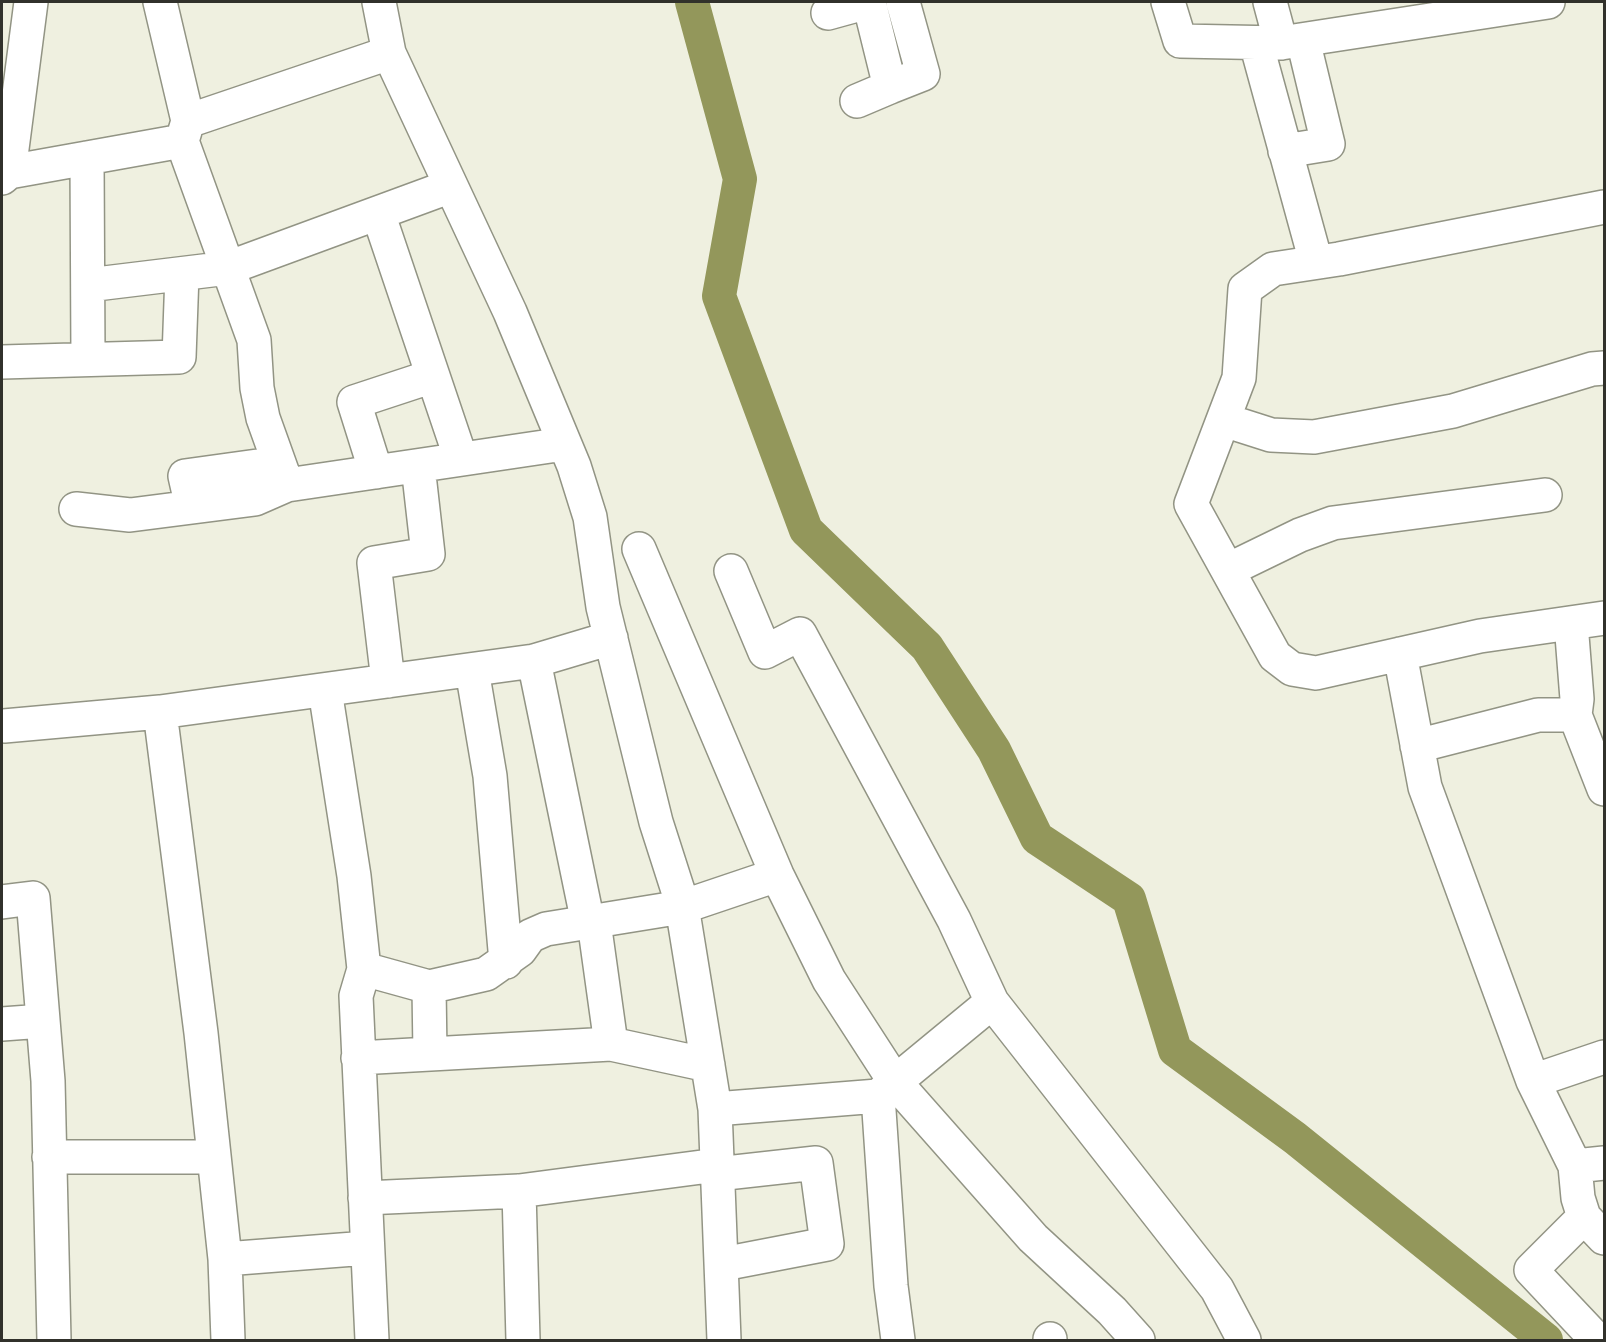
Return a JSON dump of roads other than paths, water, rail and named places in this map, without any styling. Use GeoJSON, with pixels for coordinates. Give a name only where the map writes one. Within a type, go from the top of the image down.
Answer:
{"type":"FeatureCollection","features":[{"type":"Feature","properties":{"kind":"street"},"geometry":{"type":"LineString","coordinates":[[31,2],[5,175],[87,158],[185,131],[389,53]]}},
{"type":"Feature","properties":{"kind":"street"},"geometry":{"type":"LineString","coordinates":[[160,2],[185,131],[228,268],[254,340],[257,388],[263,418],[283,474]]}},
{"type":"Feature","properties":{"kind":"street"},"geometry":{"type":"LineString","coordinates":[[379,2],[389,53],[510,312],[564,444],[590,517],[603,607],[610,638],[656,822],[682,907],[708,1065],[715,1109],[723,1264],[724,1341]]}},
{"type":"Feature","properties":{"kind":"street"},"geometry":{"type":"LineString","coordinates":[[828,13],[869,2],[890,87]]}},
{"type":"Feature","properties":{"kind":"street"},"geometry":{"type":"LineString","coordinates":[[857,101],[923,74],[903,2]]}},
{"type":"Feature","properties":{"kind":"street"},"geometry":{"type":"LineString","coordinates":[[1168,2],[1180,41],[1280,42],[1548,2]]}},
{"type":"Feature","properties":{"kind":"street"},"geometry":{"type":"LineString","coordinates":[[1270,2],[1280,42],[1286,151],[1316,262]]}},
{"type":"Feature","properties":{"kind":"street"},"geometry":{"type":"LineString","coordinates":[[1280,42],[1328,144],[1286,151]]}},
{"type":"Feature","properties":{"kind":"street"},"geometry":{"type":"LineString","coordinates":[[87,158],[88,359]]}},
{"type":"Feature","properties":{"kind":"street"},"geometry":{"type":"LineString","coordinates":[[88,285],[228,268],[451,186]]}},
{"type":"Feature","properties":{"kind":"street"},"geometry":{"type":"LineString","coordinates":[[1605,207],[1273,269],[1245,289],[1239,378],[1191,504],[1275,656],[1292,669],[1316,673],[1480,636],[1605,618]]}},
{"type":"Feature","properties":{"kind":"street"},"geometry":{"type":"LineString","coordinates":[[378,213],[461,459]]}},
{"type":"Feature","properties":{"kind":"street"},"geometry":{"type":"LineString","coordinates":[[2,362],[179,357],[182,274]]}},
{"type":"Feature","properties":{"kind":"street"},"geometry":{"type":"LineString","coordinates":[[1224,420],[1271,435],[1314,437],[1453,411],[1592,369],[1605,368]]}},
{"type":"Feature","properties":{"kind":"street"},"geometry":{"type":"LineString","coordinates":[[376,472],[354,402],[433,375]]}},
{"type":"Feature","properties":{"kind":"street"},"geometry":{"type":"LineString","coordinates":[[76,509],[130,515],[192,507],[185,476],[376,472],[564,444]]}},
{"type":"Feature","properties":{"kind":"street"},"geometry":{"type":"LineString","coordinates":[[387,681],[374,563],[428,554],[418,466]]}},
{"type":"Feature","properties":{"kind":"street"},"geometry":{"type":"LineString","coordinates":[[1228,570],[1300,535],[1334,523],[1545,495]]}},
{"type":"Feature","properties":{"kind":"street"},"geometry":{"type":"LineString","coordinates":[[639,549],[777,875],[886,1089],[1033,1238],[1112,1311],[1138,1341]]}},
{"type":"Feature","properties":{"kind":"street"},"geometry":{"type":"LineString","coordinates":[[731,571],[765,652],[800,634],[954,920],[992,1002],[1217,1290],[1244,1341]]}},
{"type":"Feature","properties":{"kind":"street"},"geometry":{"type":"LineString","coordinates":[[1571,623],[1577,699],[1575,715],[1605,789]]}},
{"type":"Feature","properties":{"kind":"street"},"geometry":{"type":"LineString","coordinates":[[2,721],[160,712],[472,670],[534,661],[610,638]]}},
{"type":"Feature","properties":{"kind":"street"},"geometry":{"type":"LineString","coordinates":[[1400,654],[1425,787],[1533,1081],[1590,1164],[1578,1198],[1594,1228],[1531,1270],[1597,1341]]}},
{"type":"Feature","properties":{"kind":"street"},"geometry":{"type":"LineString","coordinates":[[534,661],[591,922],[611,1044]]}},
{"type":"Feature","properties":{"kind":"street"},"geometry":{"type":"LineString","coordinates":[[472,670],[490,776],[507,962]]}},
{"type":"Feature","properties":{"kind":"street"},"geometry":{"type":"LineString","coordinates":[[325,690],[354,876],[364,969],[357,996],[358,1058],[372,1341]]}},
{"type":"Feature","properties":{"kind":"street"},"geometry":{"type":"LineString","coordinates":[[160,712],[214,1157],[225,1259],[228,1341]]}},
{"type":"Feature","properties":{"kind":"street"},"geometry":{"type":"LineString","coordinates":[[1417,746],[1538,715],[1575,715]]}},
{"type":"Feature","properties":{"kind":"street"},"geometry":{"type":"LineString","coordinates":[[364,969],[429,987],[486,974],[507,962],[530,936],[546,929],[682,907],[777,875]]}},
{"type":"Feature","properties":{"kind":"street"},"geometry":{"type":"LineString","coordinates":[[2,902],[33,898],[43,1021],[54,1341]]}},
{"type":"Feature","properties":{"kind":"street"},"geometry":{"type":"LineString","coordinates":[[429,987],[430,1054]]}},
{"type":"Feature","properties":{"kind":"street"},"geometry":{"type":"LineString","coordinates":[[715,1109],[886,1089],[992,1002]]}},
{"type":"Feature","properties":{"kind":"street"},"geometry":{"type":"LineString","coordinates":[[2,1024],[43,1021]]}},
{"type":"Feature","properties":{"kind":"street"},"geometry":{"type":"LineString","coordinates":[[358,1058],[611,1044],[708,1065]]}},
{"type":"Feature","properties":{"kind":"street"},"geometry":{"type":"LineString","coordinates":[[1533,1081],[1605,1057]]}},
{"type":"Feature","properties":{"kind":"street"},"geometry":{"type":"LineString","coordinates":[[886,1089],[891,1286],[898,1341]]}},
{"type":"Feature","properties":{"kind":"street"},"geometry":{"type":"LineString","coordinates":[[49,1158],[214,1157]]}},
{"type":"Feature","properties":{"kind":"street"},"geometry":{"type":"LineString","coordinates":[[365,1198],[519,1191],[717,1170],[816,1163],[827,1244],[723,1264]]}},
{"type":"Feature","properties":{"kind":"street"},"geometry":{"type":"LineString","coordinates":[[519,1191],[523,1341]]}},
{"type":"Feature","properties":{"kind":"street"},"geometry":{"type":"LineString","coordinates":[[225,1259],[367,1248]]}},
{"type":"Feature","properties":{"kind":"waterway"},"geometry":{"type":"LineString","coordinates":[[692,2],[740,179],[719,296],[806,530],[927,647],[994,750],[1037,838],[1129,899],[1175,1050],[1295,1138],[1546,1340]]}}]}
